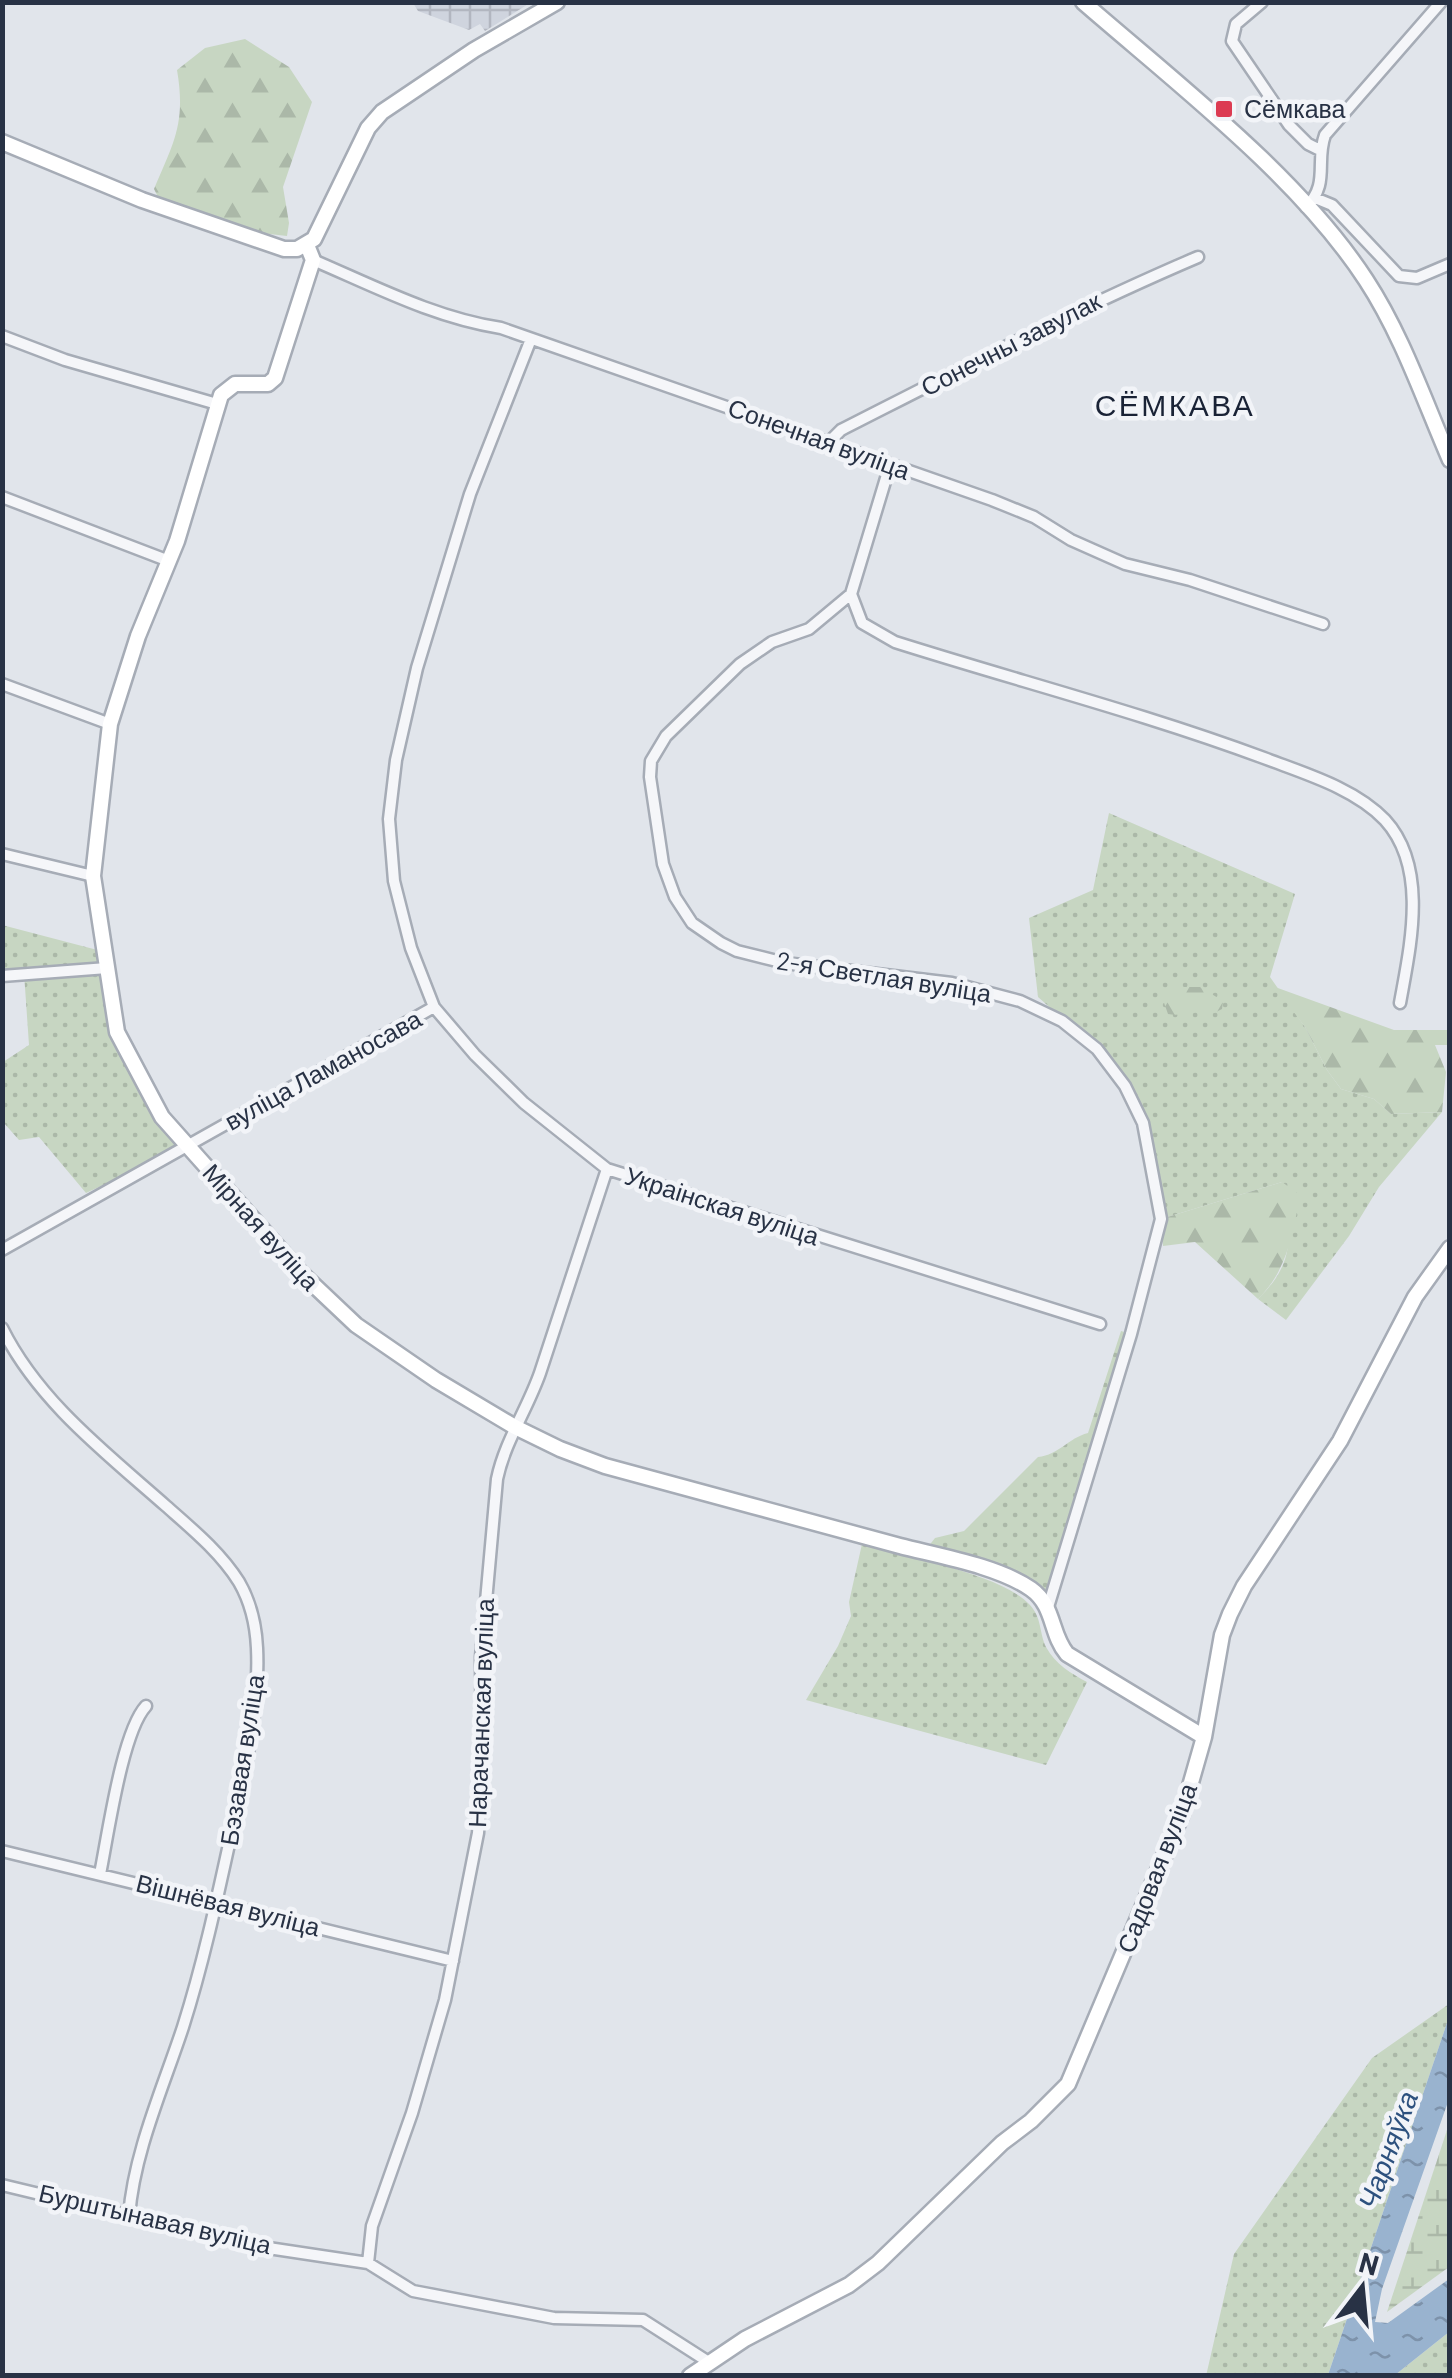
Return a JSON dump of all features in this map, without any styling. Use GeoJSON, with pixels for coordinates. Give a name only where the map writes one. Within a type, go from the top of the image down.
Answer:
{"type":"FeatureCollection","features":[{"type":"Feature","properties":{"kind":"street"},"geometry":{"type":"LineString","coordinates":[[2,336],[65,360],[217,404],[226,388],[235,384],[268,384],[275,378],[307,251],[368,128],[382,112],[474,50],[557,2]]}},
{"type":"Feature","properties":{"kind":"street"},"geometry":{"type":"LineString","coordinates":[[1083,2],[1311,203],[1383,309],[1450,460]]}},
{"type":"Feature","properties":{"kind":"street"},"geometry":{"type":"LineString","coordinates":[[1262,2],[1236,24],[1232,42],[1289,125],[1320,150]]}},
{"type":"Feature","properties":{"kind":"street"},"geometry":{"type":"LineString","coordinates":[[1311,203],[1324,172],[1320,150],[1325,135],[1441,2]]}},
{"type":"Feature","properties":{"kind":"street","name":"Сонечная вуліца"},"geometry":{"type":"LineString","coordinates":[[2,142],[160,206],[284,249],[307,251],[428,308],[472,324],[502,328],[1020,511],[1125,564],[1190,580],[1323,624]]}},
{"type":"Feature","properties":{"kind":"street"},"geometry":{"type":"LineString","coordinates":[[1311,203],[1332,206],[1399,276],[1417,278],[1450,264]]}},
{"type":"Feature","properties":{"kind":"street","name":"Сонечны завулак"},"geometry":{"type":"LineString","coordinates":[[830,441],[841,430],[998,350],[1098,300],[1198,257]]}},
{"type":"Feature","properties":{"kind":"street","name":"Украінская вуліца"},"geometry":{"type":"LineString","coordinates":[[531,338],[470,494],[417,668],[396,760],[389,819],[394,881],[412,948],[434,1007],[524,1103],[606,1170],[1100,1324]]}},
{"type":"Feature","properties":{"kind":"street","name":"Мірная вуліца"},"geometry":{"type":"LineString","coordinates":[[217,404],[198,476],[138,636],[110,724],[92,876],[117,1032],[162,1117],[301,1273],[356,1326],[516,1428],[605,1466],[992,1572],[1030,1589],[1048,1606]]}},
{"type":"Feature","properties":{"kind":"street"},"geometry":{"type":"LineString","coordinates":[[890,466],[852,594],[862,623],[895,642],[1193,732],[1328,784],[1366,806],[1386,821],[1401,848],[1414,905],[1400,1003]]}},
{"type":"Feature","properties":{"kind":"street"},"geometry":{"type":"LineString","coordinates":[[2,497],[169,561]]}},
{"type":"Feature","properties":{"kind":"street","name":"2-я Светлая вуліца"},"geometry":{"type":"LineString","coordinates":[[852,594],[809,630],[772,642],[740,664],[697,703],[656,749],[650,777],[663,864],[692,923],[737,951],[785,963],[952,984],[1020,1002],[1062,1021],[1097,1049],[1125,1086],[1143,1124],[1161,1219],[1132,1334],[1048,1606]]}},
{"type":"Feature","properties":{"kind":"street"},"geometry":{"type":"LineString","coordinates":[[2,684],[110,724]]}},
{"type":"Feature","properties":{"kind":"street"},"geometry":{"type":"LineString","coordinates":[[2,854],[92,876]]}},
{"type":"Feature","properties":{"kind":"street"},"geometry":{"type":"LineString","coordinates":[[2,976],[107,968]]}},
{"type":"Feature","properties":{"kind":"street","name":"вуліца Ламаносава"},"geometry":{"type":"LineString","coordinates":[[2,1250],[434,1007]]}},
{"type":"Feature","properties":{"kind":"street","name":"Нарачанская вуліца"},"geometry":{"type":"LineString","coordinates":[[368,2262],[372,2226],[412,2113],[453,1961],[478,1832],[482,1778],[481,1657],[503,1451],[535,1388],[606,1170]]}},
{"type":"Feature","properties":{"kind":"street","name":"Садовая вуліца"},"geometry":{"type":"LineString","coordinates":[[690,2376],[707,2361],[849,2285],[878,2263],[1002,2142],[1031,2121],[1068,2084],[1182,1814],[1204,1737],[1222,1636],[1230,1614],[1244,1586],[1340,1441],[1415,1297],[1450,1248]]}},
{"type":"Feature","properties":{"kind":"street","name":"Бэзавая вуліца"},"geometry":{"type":"LineString","coordinates":[[2,1328],[21,1360],[91,1440],[210,1546],[240,1584],[257,1644],[247,1762],[216,1902],[184,2022],[136,2175],[129,2216]]}},
{"type":"Feature","properties":{"kind":"street"},"geometry":{"type":"LineString","coordinates":[[1048,1606],[1058,1639],[1068,1654],[1204,1737]]}},
{"type":"Feature","properties":{"kind":"street"},"geometry":{"type":"LineString","coordinates":[[100,1874],[130,1738],[138,1714],[146,1706]]}},
{"type":"Feature","properties":{"kind":"street","name":"Вішнёвая вуліца"},"geometry":{"type":"LineString","coordinates":[[2,1850],[453,1961]]}},
{"type":"Feature","properties":{"kind":"street","name":"Бурштынавая вуліца"},"geometry":{"type":"LineString","coordinates":[[2,2185],[255,2246],[368,2262]]}},
{"type":"Feature","properties":{"kind":"street"},"geometry":{"type":"LineString","coordinates":[[368,2262],[413,2290],[554,2318],[643,2320],[707,2361]]}},
{"type":"Feature","properties":{"kind":"shaded area"},"geometry":{"type":"Polygon","coordinates":[[[413,3],[530,3],[485,31],[480,24],[469,30],[418,11],[413,3]]]}},
{"type":"Feature","properties":{"kind":"green space"},"geometry":{"type":"Polygon","coordinates":[[[245,39],[289,67],[312,102],[283,187],[289,223],[287,236],[251,232],[158,197],[154,189],[179,119],[177,70],[205,48],[245,39]]]}},
{"type":"Feature","properties":{"kind":"green space"},"geometry":{"type":"Polygon","coordinates":[[[1109,813],[1295,894],[1270,977],[1305,1027],[1327,1070],[1341,1089],[1374,1099],[1391,1114],[1442,1112],[1379,1187],[1349,1236],[1286,1320],[1258,1299],[1280,1271],[1288,1245],[1282,1182],[1161,1219],[1143,1124],[1097,1049],[1038,997],[1029,918],[1093,890],[1109,813]]]}},
{"type":"Feature","properties":{"kind":"green space"},"geometry":{"type":"Polygon","coordinates":[[[2,925],[105,952],[117,1032],[187,1146],[86,1193],[39,1137],[19,1140],[3,1122],[3,1062],[29,1045],[24,973],[3,976],[2,925]]]}},
{"type":"Feature","properties":{"kind":"green space"},"geometry":{"type":"Polygon","coordinates":[[[1169,987],[1200,987],[1223,1001],[1222,1009],[1214,1013],[1168,1014],[1162,997],[1169,987]]]}},
{"type":"Feature","properties":{"kind":"green space"},"geometry":{"type":"Polygon","coordinates":[[[1275,987],[1394,1030],[1449,1030],[1449,1045],[1435,1045],[1446,1072],[1442,1112],[1391,1114],[1374,1099],[1341,1089],[1305,1027],[1275,987]]]}},
{"type":"Feature","properties":{"kind":"green space"},"geometry":{"type":"Polygon","coordinates":[[[1282,1182],[1300,1195],[1295,1223],[1282,1264],[1258,1299],[1195,1242],[1163,1246],[1161,1219],[1282,1182]]]}},
{"type":"Feature","properties":{"kind":"green space"},"geometry":{"type":"Polygon","coordinates":[[[1121,1331],[1131,1334],[1048,1607],[1030,1589],[924,1552],[935,1538],[964,1531],[1038,1457],[1088,1433],[1121,1331]]]}},
{"type":"Feature","properties":{"kind":"green space"},"geometry":{"type":"Polygon","coordinates":[[[862,1544],[999,1584],[1030,1605],[1050,1653],[1064,1668],[1087,1682],[1046,1765],[806,1700],[851,1616],[849,1602],[862,1544]]]}},
{"type":"Feature","properties":{"kind":"green space"},"geometry":{"type":"Polygon","coordinates":[[[1449,2004],[1449,2017],[1328,2375],[1206,2376],[1234,2254],[1372,2058],[1449,2004]]]}},
{"type":"Feature","properties":{"kind":"green space"},"geometry":{"type":"Polygon","coordinates":[[[1449,2124],[1449,2267],[1387,2312],[1449,2124]]]}},
{"type":"Feature","properties":{"kind":"green space"},"geometry":{"type":"Polygon","coordinates":[[[1449,2332],[1449,2375],[1395,2375],[1449,2332]]]}},
{"type":"Feature","properties":{"kind":"water"},"geometry":{"type":"Polygon","coordinates":[[[1449,2017],[1449,2099],[1382,2289],[1375,2322],[1388,2323],[1449,2279],[1449,2332],[1395,2375],[1328,2375],[1449,2017]]]}},
{"type":"Feature","properties":{"kind":"place","name":"Сёмкава"},"geometry":{"type":"Point","coordinates":[1224,109]}},
{"type":"Feature","properties":{"kind":"district","name":"СЁМКАВА"},"geometry":{"type":"Point","coordinates":[1175,406]}},
{"type":"Feature","properties":{"kind":"water label","name":"Чарняўка"},"geometry":{"type":"Point","coordinates":[1388,2150]}}]}
